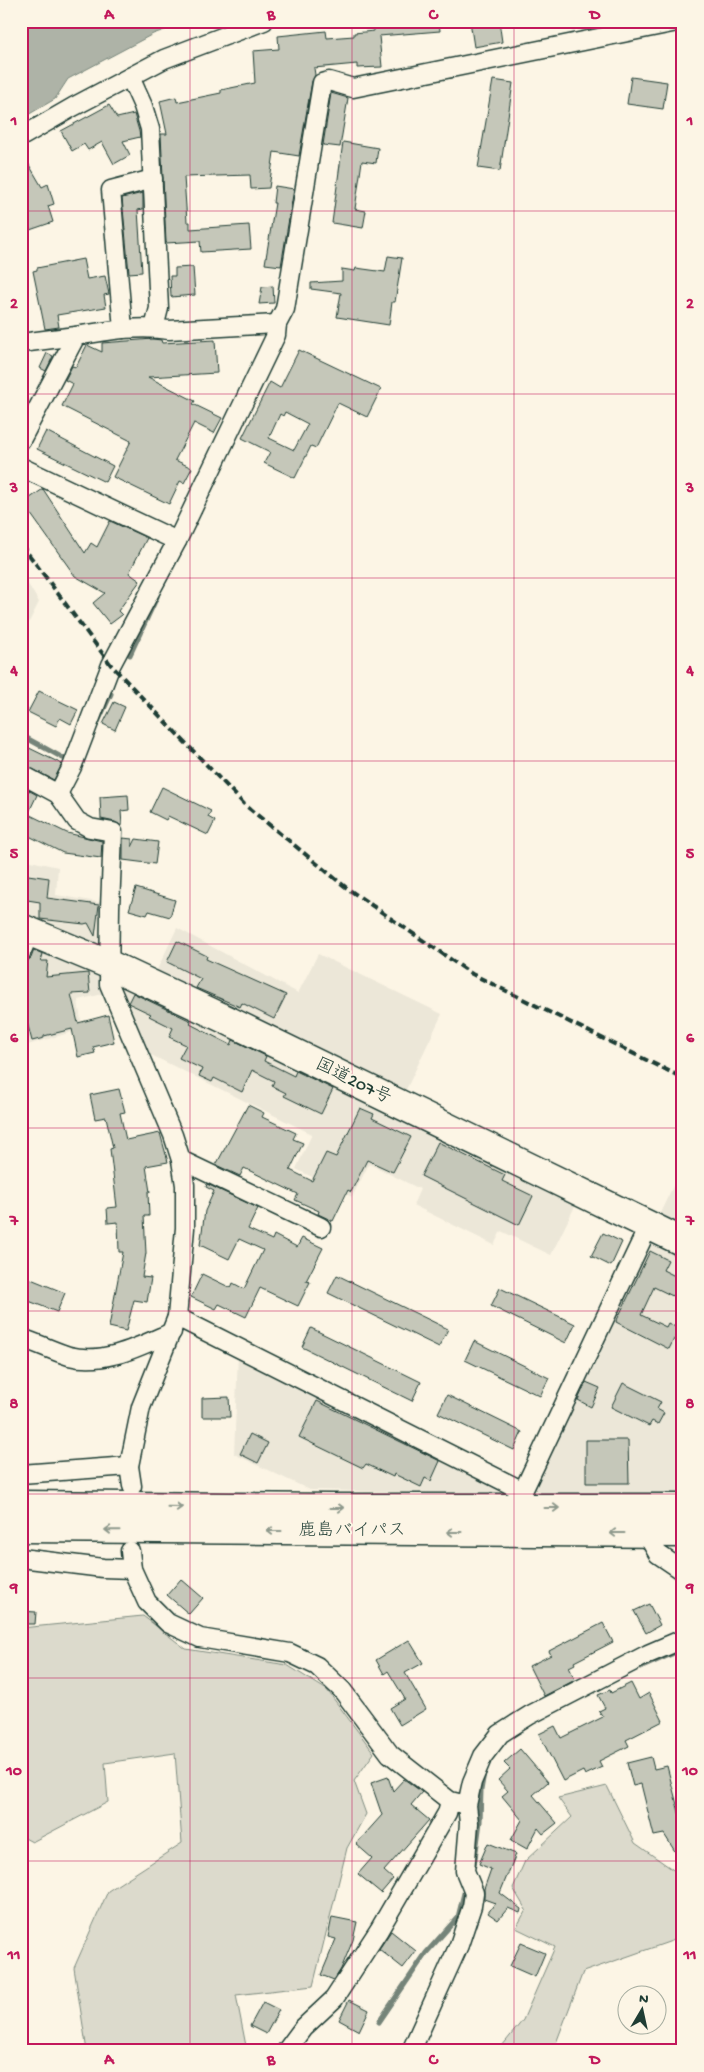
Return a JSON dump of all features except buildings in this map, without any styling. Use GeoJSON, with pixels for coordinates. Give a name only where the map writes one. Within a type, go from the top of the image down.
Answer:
{"type":"FeatureCollection","features":[{"type":"Feature","properties":{"kind":"highway","name":"国道207号"},"geometry":{"type":"LineString","coordinates":[[24,938],[110,965],[683,1242]]}},
{"type":"Feature","properties":{"kind":"highway","name":"鹿島バイパス"},"geometry":{"type":"LineString","coordinates":[[21,1505],[520,1510],[683,1508]]}},
{"type":"Feature","properties":{"kind":"highway","name":"鹿島バイパス"},"geometry":{"type":"LineString","coordinates":[[21,1528],[520,1510],[646,1533],[683,1533]]}},
{"type":"Feature","properties":{"kind":"street"},"geometry":{"type":"LineString","coordinates":[[21,137],[164,60],[264,21]]}},
{"type":"Feature","properties":{"kind":"street"},"geometry":{"type":"LineString","coordinates":[[58,794],[72,767],[111,665],[176,541],[285,309],[325,82],[353,88],[682,21]]}},
{"type":"Feature","properties":{"kind":"street"},"geometry":{"type":"LineString","coordinates":[[130,77],[143,106],[150,129],[159,308],[154,328]]}},
{"type":"Feature","properties":{"kind":"street"},"geometry":{"type":"LineString","coordinates":[[123,329],[111,190],[153,179]]}},
{"type":"Feature","properties":{"kind":"street"},"geometry":{"type":"LineString","coordinates":[[21,343],[123,329],[277,329]]}},
{"type":"Feature","properties":{"kind":"street"},"geometry":{"type":"LineString","coordinates":[[21,440],[76,336]]}},
{"type":"Feature","properties":{"kind":"street"},"geometry":{"type":"LineString","coordinates":[[21,467],[176,541]]}},
{"type":"Feature","properties":{"kind":"street"},"geometry":{"type":"LineString","coordinates":[[21,774],[58,794],[77,820],[90,828],[114,832],[109,984],[173,1135],[181,1160],[185,1185],[185,1228],[175,1325],[141,1407],[129,1466],[132,1486]]}},
{"type":"Feature","properties":{"kind":"street"},"geometry":{"type":"LineString","coordinates":[[181,1160],[321,1227]]}},
{"type":"Feature","properties":{"kind":"street"},"geometry":{"type":"LineString","coordinates":[[175,1325],[520,1510],[649,1225]]}},
{"type":"Feature","properties":{"kind":"street"},"geometry":{"type":"LineString","coordinates":[[21,1338],[69,1356],[95,1359],[126,1352],[175,1325]]}},
{"type":"Feature","properties":{"kind":"street"},"geometry":{"type":"LineString","coordinates":[[21,1474],[129,1466]]}},
{"type":"Feature","properties":{"kind":"street"},"geometry":{"type":"LineString","coordinates":[[646,1533],[658,1554],[683,1571]]}},
{"type":"Feature","properties":{"kind":"street"},"geometry":{"type":"LineString","coordinates":[[130,1551],[132,1569],[147,1602],[168,1623],[200,1638],[290,1653],[318,1666],[342,1690],[390,1754],[458,1803],[469,1822],[468,1878],[474,1893],[472,1906],[459,1945],[411,2051]]}},
{"type":"Feature","properties":{"kind":"street"},"geometry":{"type":"LineString","coordinates":[[21,1558],[103,1568],[132,1569]]}},
{"type":"Feature","properties":{"kind":"street"},"geometry":{"type":"LineString","coordinates":[[286,2051],[303,2028],[339,1992],[379,1930],[447,1813],[458,1803],[472,1782],[483,1756],[500,1734],[538,1711],[683,1638]]}},
{"type":"Feature","properties":{"kind":"shaded area"},"geometry":{"type":"Polygon","coordinates":[[[21,21],[190,21],[153,34],[68,79],[55,99],[21,119],[21,21]]]}},
{"type":"Feature","properties":{"kind":"shaded area"},"geometry":{"type":"Polygon","coordinates":[[[21,573],[39,602],[21,638],[21,573]]]}},
{"type":"Feature","properties":{"kind":"shaded area"},"geometry":{"type":"Polygon","coordinates":[[[21,859],[58,867],[56,895],[115,905],[114,955],[21,916],[21,859]]]}},
{"type":"Feature","properties":{"kind":"shaded area"},"geometry":{"type":"Polygon","coordinates":[[[177,928],[298,993],[318,954],[442,1014],[404,1094],[155,974],[177,928]]]}},
{"type":"Feature","properties":{"kind":"shaded area"},"geometry":{"type":"Polygon","coordinates":[[[21,942],[114,981],[575,1206],[551,1255],[501,1231],[494,1245],[413,1205],[420,1189],[369,1164],[352,1197],[296,1169],[312,1134],[147,1053],[115,991],[78,1000],[82,1029],[21,1047],[21,942]]]}},
{"type":"Feature","properties":{"kind":"shaded area"},"geometry":{"type":"Polygon","coordinates":[[[683,1166],[683,1229],[658,1217],[683,1166]]]}},
{"type":"Feature","properties":{"kind":"shaded area"},"geometry":{"type":"Polygon","coordinates":[[[649,1239],[683,1256],[683,1493],[540,1493],[530,1489],[649,1239]]]}},
{"type":"Feature","properties":{"kind":"shaded area"},"geometry":{"type":"Polygon","coordinates":[[[238,1355],[505,1487],[496,1494],[310,1490],[234,1454],[238,1355]]]}},
{"type":"Feature","properties":{"kind":"shaded area"},"geometry":{"type":"Polygon","coordinates":[[[143,1616],[186,1649],[287,1665],[327,1690],[374,1753],[354,1781],[366,1814],[347,1848],[313,1986],[236,1995],[247,2051],[87,2051],[74,1968],[108,1891],[182,1843],[175,1753],[105,1763],[108,1802],[32,1842],[21,1836],[21,1628],[143,1616]]]}},
{"type":"Feature","properties":{"kind":"shaded area"},"geometry":{"type":"Polygon","coordinates":[[[607,1786],[635,1843],[679,1874],[683,1873],[683,1937],[583,1972],[553,2051],[498,2051],[523,2020],[555,1947],[516,1928],[526,1910],[513,1888],[525,1861],[572,1817],[558,1798],[607,1786]]]}},
{"type":"Feature","properties":{"kind":"waterway"},"geometry":{"type":"LineString","coordinates":[[130,655],[157,597]]}},
{"type":"Feature","properties":{"kind":"waterway"},"geometry":{"type":"LineString","coordinates":[[98,722],[111,694]]}},
{"type":"Feature","properties":{"kind":"waterway"},"geometry":{"type":"LineString","coordinates":[[21,735],[63,758]]}},
{"type":"Feature","properties":{"kind":"waterway"},"geometry":{"type":"LineString","coordinates":[[640,1668],[683,1649]]}},
{"type":"Feature","properties":{"kind":"waterway"},"geometry":{"type":"LineString","coordinates":[[474,1866],[484,1773]]}},
{"type":"Feature","properties":{"kind":"waterway"},"geometry":{"type":"LineString","coordinates":[[379,2022],[426,1953],[458,1917],[466,1885]]}},
{"type":"Feature","properties":{"kind":"railway"},"geometry":{"type":"LineString","coordinates":[[21,544],[111,665],[245,805],[348,889],[472,974],[683,1078]]}}]}
